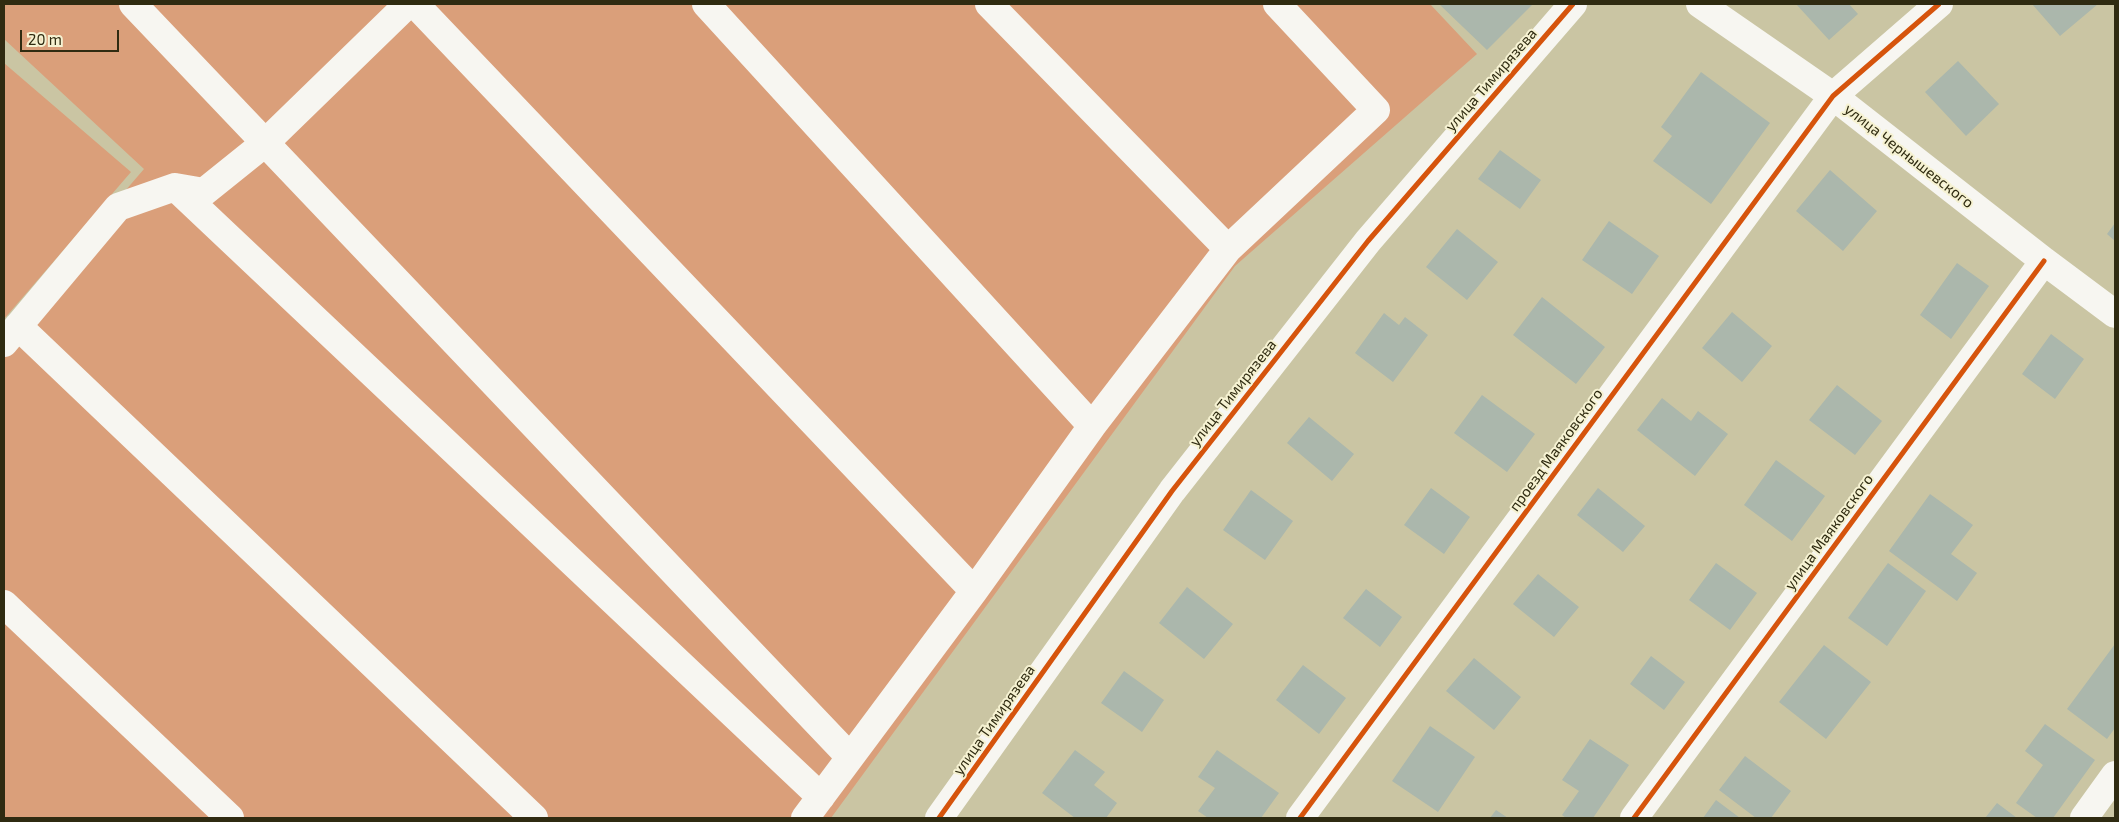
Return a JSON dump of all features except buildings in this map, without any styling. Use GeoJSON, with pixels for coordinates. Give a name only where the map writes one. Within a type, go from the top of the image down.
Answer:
{"type":"FeatureCollection","features":[{"type":"Feature","properties":{"kind":"street"},"geometry":{"type":"LineString","coordinates":[[133,4],[850,757]]}},
{"type":"Feature","properties":{"kind":"street"},"geometry":{"type":"LineString","coordinates":[[408,4],[265,143],[204,192],[174,186],[118,207],[11,334],[534,818]]}},
{"type":"Feature","properties":{"kind":"street"},"geometry":{"type":"LineString","coordinates":[[415,4],[974,591]]}},
{"type":"Feature","properties":{"kind":"street"},"geometry":{"type":"LineString","coordinates":[[706,4],[1092,426]]}},
{"type":"Feature","properties":{"kind":"street"},"geometry":{"type":"LineString","coordinates":[[989,4],[1228,249]]}},
{"type":"Feature","properties":{"kind":"street"},"geometry":{"type":"LineString","coordinates":[[805,818],[974,591],[1092,426],[1228,249],[1376,110],[1277,4]]}},
{"type":"Feature","properties":{"kind":"street","name":"улица Тимирязева"},"geometry":{"type":"LineString","coordinates":[[939,818],[1185,475],[1368,241],[1573,4]]}},
{"type":"Feature","properties":{"kind":"street","name":"улица Чернышевского"},"geometry":{"type":"LineString","coordinates":[[1700,4],[1833,96],[2115,314]]}},
{"type":"Feature","properties":{"kind":"street"},"geometry":{"type":"LineString","coordinates":[[1833,96],[1939,4]]}},
{"type":"Feature","properties":{"kind":"street","name":"проезд Маяковского"},"geometry":{"type":"LineString","coordinates":[[1300,818],[1833,96]]}},
{"type":"Feature","properties":{"kind":"street"},"geometry":{"type":"LineString","coordinates":[[174,186],[821,797]]}},
{"type":"Feature","properties":{"kind":"street","name":"улица Маяковского"},"geometry":{"type":"LineString","coordinates":[[1634,818],[2044,261]]}},
{"type":"Feature","properties":{"kind":"street"},"geometry":{"type":"LineString","coordinates":[[4,604],[230,818]]}},
{"type":"Feature","properties":{"kind":"street"},"geometry":{"type":"LineString","coordinates":[[2084,818],[2115,775]]}},
{"type":"Feature","properties":{"kind":"shaded area"},"geometry":{"type":"Polygon","coordinates":[[[4,4],[1430,4],[1477,54],[1235,266],[831,818],[4,818],[4,331],[144,169],[4,39],[4,4]]]}},
{"type":"Feature","properties":{"kind":"shaded area"},"geometry":{"type":"Polygon","coordinates":[[[4,63],[131,172],[4,319],[4,63]]]}},
{"type":"Feature","properties":{"kind":"cycle path"},"geometry":{"type":"LineString","coordinates":[[939,818],[1172,491],[1368,241],[1573,4]]}},
{"type":"Feature","properties":{"kind":"cycle path"},"geometry":{"type":"LineString","coordinates":[[1300,818],[1833,96],[1939,4]]}},
{"type":"Feature","properties":{"kind":"cycle path"},"geometry":{"type":"LineString","coordinates":[[1634,818],[2044,261]]}}]}
